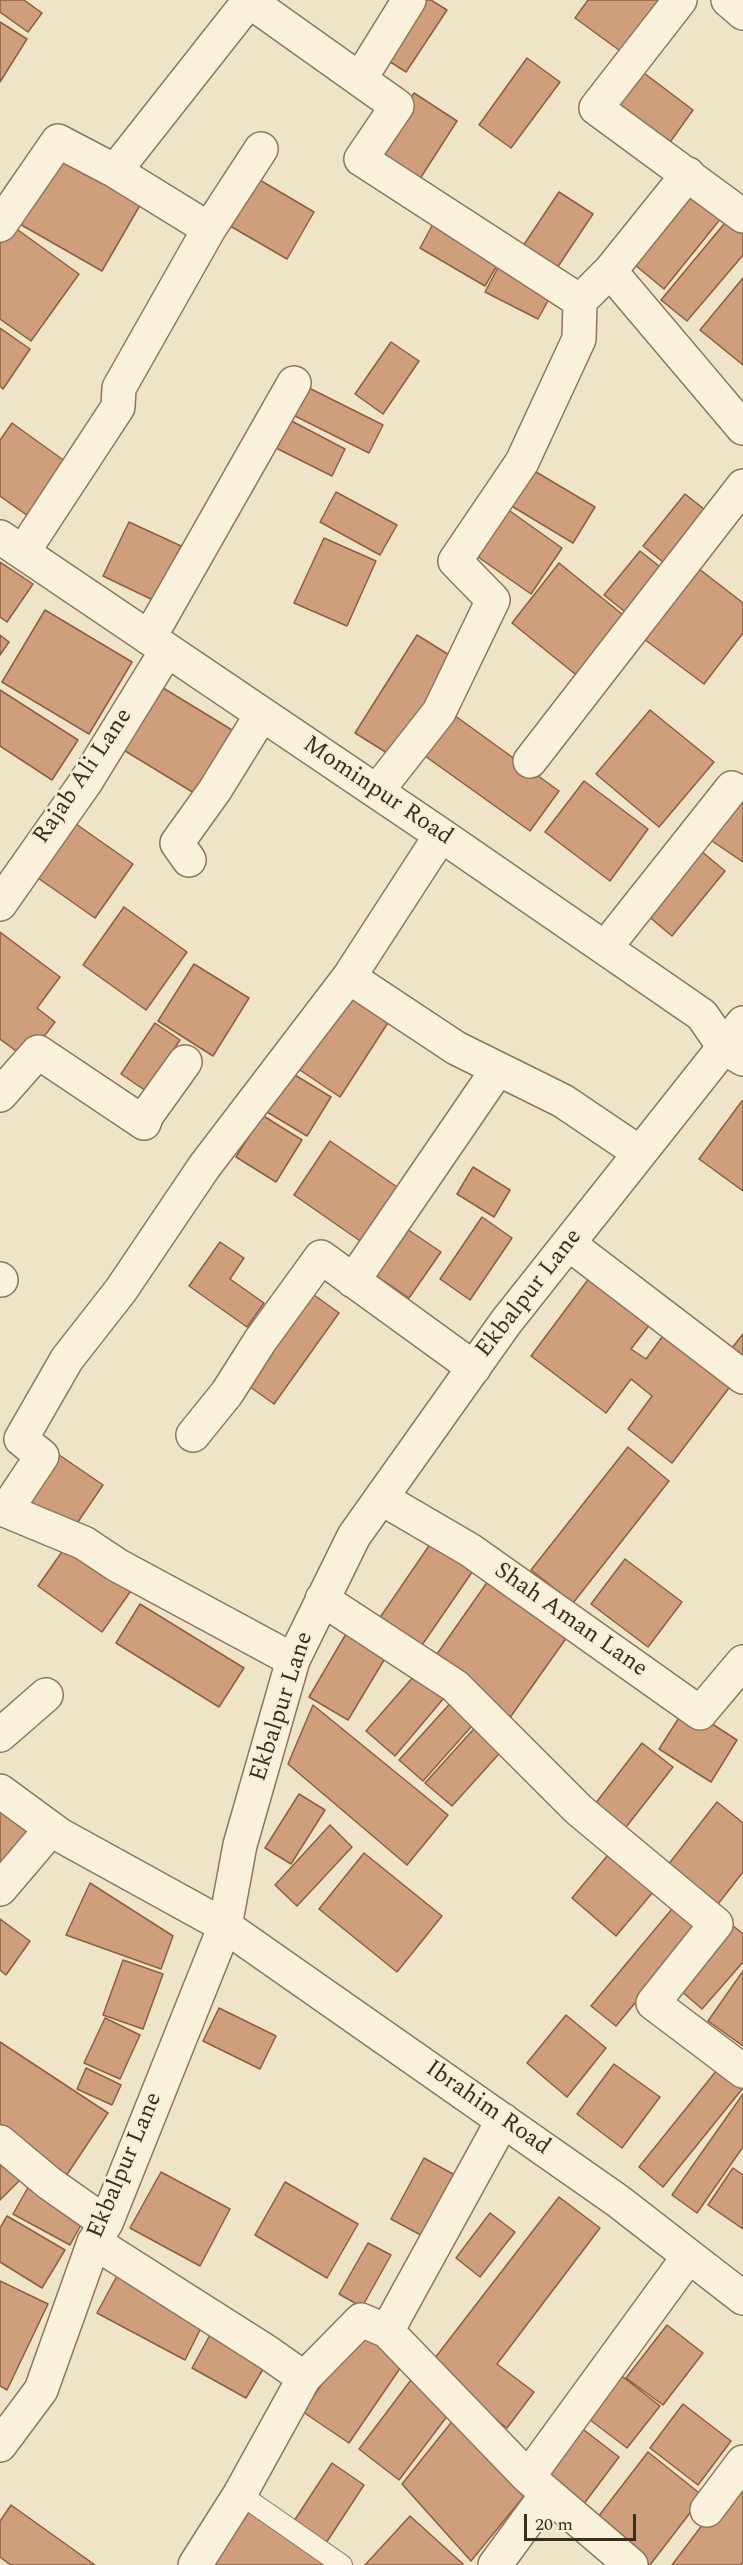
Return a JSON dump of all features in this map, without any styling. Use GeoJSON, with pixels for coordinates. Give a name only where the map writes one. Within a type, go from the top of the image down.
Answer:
{"type":"FeatureCollection","features":[{"type":"Feature","properties":{"kind":"street"},"geometry":{"type":"LineString","coordinates":[[360,79],[409,0]]}},
{"type":"Feature","properties":{"kind":"street"},"geometry":{"type":"LineString","coordinates":[[680,0],[596,108],[743,216]]}},
{"type":"Feature","properties":{"kind":"street"},"geometry":{"type":"LineString","coordinates":[[728,0],[743,13]]}},
{"type":"Feature","properties":{"kind":"street"},"geometry":{"type":"LineString","coordinates":[[115,171],[249,1],[397,105],[362,159],[580,301]]}},
{"type":"Feature","properties":{"kind":"street"},"geometry":{"type":"LineString","coordinates":[[0,225],[58,141],[115,171],[209,229]]}},
{"type":"Feature","properties":{"kind":"street"},"geometry":{"type":"LineString","coordinates":[[11,545],[118,407],[119,388],[209,229],[261,149]]}},
{"type":"Feature","properties":{"kind":"street"},"geometry":{"type":"LineString","coordinates":[[376,791],[439,712],[492,600],[455,561],[522,462],[579,339],[580,301],[610,271],[688,174]]}},
{"type":"Feature","properties":{"kind":"street"},"geometry":{"type":"LineString","coordinates":[[610,271],[740,415]]}},
{"type":"Feature","properties":{"kind":"street","name":"Rajab Ali Lane"},"geometry":{"type":"LineString","coordinates":[[0,904],[85,783],[294,383]]}},
{"type":"Feature","properties":{"kind":"street"},"geometry":{"type":"LineString","coordinates":[[530,761],[743,486]]}},
{"type":"Feature","properties":{"kind":"street","name":"Mominpur Road"},"geometry":{"type":"LineString","coordinates":[[11,545],[441,835],[702,1015],[737,1043]]}},
{"type":"Feature","properties":{"kind":"street"},"geometry":{"type":"LineString","coordinates":[[189,860],[177,843],[215,790],[262,714]]}},
{"type":"Feature","properties":{"kind":"street"},"geometry":{"type":"LineString","coordinates":[[605,948],[732,788]]}},
{"type":"Feature","properties":{"kind":"street"},"geometry":{"type":"LineString","coordinates":[[293,1660],[117,1565],[84,1543],[3,1509],[42,1456],[21,1439],[67,1359],[121,1290],[204,1167],[349,977],[441,835]]}},
{"type":"Feature","properties":{"kind":"street"},"geometry":{"type":"LineString","coordinates":[[349,977],[456,1048],[562,1101],[640,1153]]}},
{"type":"Feature","properties":{"kind":"street","name":"Ekbalpur Lane"},"geometry":{"type":"LineString","coordinates":[[0,2445],[41,2390],[100,2233],[225,1926],[240,1845],[293,1660],[354,1536],[506,1322],[640,1153],[737,1043]]}},
{"type":"Feature","properties":{"kind":"street"},"geometry":{"type":"LineString","coordinates":[[0,1095],[38,1052],[144,1123],[147,1115],[185,1062]]}},
{"type":"Feature","properties":{"kind":"street"},"geometry":{"type":"LineString","coordinates":[[353,1281],[498,1069]]}},
{"type":"Feature","properties":{"kind":"street"},"geometry":{"type":"LineString","coordinates":[[568,1244],[743,1377]]}},
{"type":"Feature","properties":{"kind":"street"},"geometry":{"type":"LineString","coordinates":[[193,1435],[227,1393],[260,1341],[321,1257],[474,1368]]}},
{"type":"Feature","properties":{"kind":"street","name":"Shah Aman Lane"},"geometry":{"type":"LineString","coordinates":[[381,1498],[470,1550],[700,1713],[743,1662]]}},
{"type":"Feature","properties":{"kind":"street"},"geometry":{"type":"LineString","coordinates":[[322,1599],[455,1686],[579,1810],[716,1924],[653,2003],[743,2071]]}},
{"type":"Feature","properties":{"kind":"street"},"geometry":{"type":"LineString","coordinates":[[0,1735],[46,1695]]}},
{"type":"Feature","properties":{"kind":"street","name":"Ibrahim Road"},"geometry":{"type":"LineString","coordinates":[[0,1791],[51,1829],[225,1926],[618,2201],[743,2298]]}},
{"type":"Feature","properties":{"kind":"street"},"geometry":{"type":"LineString","coordinates":[[0,1889],[51,1829]]}},
{"type":"Feature","properties":{"kind":"street"},"geometry":{"type":"LineString","coordinates":[[387,2331],[502,2120]]}},
{"type":"Feature","properties":{"kind":"street"},"geometry":{"type":"LineString","coordinates":[[0,2142],[49,2183],[100,2233],[304,2378]]}},
{"type":"Feature","properties":{"kind":"street"},"geometry":{"type":"LineString","coordinates":[[495,2565],[538,2485],[689,2256]]}},
{"type":"Feature","properties":{"kind":"street"},"geometry":{"type":"LineString","coordinates":[[195,2565],[240,2494],[304,2378],[361,2320],[387,2331],[538,2485],[631,2565]]}},
{"type":"Feature","properties":{"kind":"street"},"geometry":{"type":"LineString","coordinates":[[707,2510],[743,2462]]}},
{"type":"Feature","properties":{"kind":"lane"},"geometry":{"type":"LineString","coordinates":[[240,2494],[342,2565]]}},
{"type":"Feature","properties":{"kind":"building"},"geometry":{"type":"Polygon","coordinates":[[[0,0],[24,0],[42,13],[28,32],[0,12],[0,0]]]}},
{"type":"Feature","properties":{"kind":"building"},"geometry":{"type":"Polygon","coordinates":[[[418,0],[431,0],[447,10],[406,72],[381,56],[418,0]]]}},
{"type":"Feature","properties":{"kind":"building"},"geometry":{"type":"Polygon","coordinates":[[[588,0],[662,0],[623,53],[575,18],[588,0]]]}},
{"type":"Feature","properties":{"kind":"building"},"geometry":{"type":"Polygon","coordinates":[[[0,22],[27,39],[0,82],[0,22]]]}},
{"type":"Feature","properties":{"kind":"building"},"geometry":{"type":"Polygon","coordinates":[[[527,58],[560,82],[511,148],[479,125],[527,58]]]}},
{"type":"Feature","properties":{"kind":"building"},"geometry":{"type":"Polygon","coordinates":[[[636,67],[693,110],[668,145],[610,101],[636,67]]]}},
{"type":"Feature","properties":{"kind":"building"},"geometry":{"type":"Polygon","coordinates":[[[414,93],[457,121],[416,185],[373,158],[414,93]]]}},
{"type":"Feature","properties":{"kind":"building"},"geometry":{"type":"Polygon","coordinates":[[[56,158],[143,200],[102,271],[18,223],[56,158]]]}},
{"type":"Feature","properties":{"kind":"building"},"geometry":{"type":"Polygon","coordinates":[[[253,176],[314,212],[287,259],[225,223],[253,176]]]}},
{"type":"Feature","properties":{"kind":"building"},"geometry":{"type":"Polygon","coordinates":[[[698,188],[726,212],[664,289],[635,265],[698,188]]]}},
{"type":"Feature","properties":{"kind":"building"},"geometry":{"type":"Polygon","coordinates":[[[559,192],[593,214],[551,277],[517,255],[559,192]]]}},
{"type":"Feature","properties":{"kind":"building"},"geometry":{"type":"Polygon","coordinates":[[[729,218],[743,229],[743,255],[687,321],[661,300],[729,218]]]}},
{"type":"Feature","properties":{"kind":"building"},"geometry":{"type":"Polygon","coordinates":[[[433,224],[499,262],[485,286],[420,248],[433,224]]]}},
{"type":"Feature","properties":{"kind":"building"},"geometry":{"type":"Polygon","coordinates":[[[11,225],[79,274],[31,341],[0,319],[0,240],[11,225]]]}},
{"type":"Feature","properties":{"kind":"building"},"geometry":{"type":"Polygon","coordinates":[[[501,262],[554,290],[538,319],[485,292],[501,262]]]}},
{"type":"Feature","properties":{"kind":"building"},"geometry":{"type":"Polygon","coordinates":[[[743,278],[743,365],[700,330],[743,278]]]}},
{"type":"Feature","properties":{"kind":"building"},"geometry":{"type":"Polygon","coordinates":[[[0,328],[30,349],[3,389],[0,386],[0,328]]]}},
{"type":"Feature","properties":{"kind":"building"},"geometry":{"type":"Polygon","coordinates":[[[391,342],[419,361],[383,414],[355,394],[391,342]]]}},
{"type":"Feature","properties":{"kind":"building"},"geometry":{"type":"Polygon","coordinates":[[[305,386],[383,425],[369,453],[291,414],[305,386]]]}},
{"type":"Feature","properties":{"kind":"building"},"geometry":{"type":"Polygon","coordinates":[[[284,417],[345,449],[332,476],[270,445],[284,417]]]}},
{"type":"Feature","properties":{"kind":"building"},"geometry":{"type":"Polygon","coordinates":[[[12,423],[66,462],[28,516],[0,496],[0,440],[12,423]]]}},
{"type":"Feature","properties":{"kind":"building"},"geometry":{"type":"Polygon","coordinates":[[[526,466],[595,507],[573,543],[505,502],[526,466]]]}},
{"type":"Feature","properties":{"kind":"building"},"geometry":{"type":"Polygon","coordinates":[[[336,492],[397,525],[380,555],[320,522],[336,492]]]}},
{"type":"Feature","properties":{"kind":"building"},"geometry":{"type":"Polygon","coordinates":[[[685,494],[709,513],[668,566],[643,546],[685,494]]]}},
{"type":"Feature","properties":{"kind":"building"},"geometry":{"type":"Polygon","coordinates":[[[500,504],[562,548],[531,594],[468,550],[500,504]]]}},
{"type":"Feature","properties":{"kind":"building"},"geometry":{"type":"Polygon","coordinates":[[[129,522],[181,546],[155,601],[103,576],[129,522]]]}},
{"type":"Feature","properties":{"kind":"building"},"geometry":{"type":"Polygon","coordinates":[[[324,538],[376,561],[347,626],[294,603],[324,538]]]}},
{"type":"Feature","properties":{"kind":"building"},"geometry":{"type":"Polygon","coordinates":[[[640,551],[664,570],[629,615],[604,595],[640,551]]]}},
{"type":"Feature","properties":{"kind":"building"},"geometry":{"type":"Polygon","coordinates":[[[0,562],[33,584],[7,622],[0,617],[0,562]]]}},
{"type":"Feature","properties":{"kind":"building"},"geometry":{"type":"Polygon","coordinates":[[[559,563],[628,619],[580,678],[512,623],[559,563]]]}},
{"type":"Feature","properties":{"kind":"building"},"geometry":{"type":"Polygon","coordinates":[[[694,565],[743,603],[743,633],[704,684],[640,636],[694,565]]]}},
{"type":"Feature","properties":{"kind":"building"},"geometry":{"type":"Polygon","coordinates":[[[45,610],[132,662],[89,734],[2,682],[45,610]]]}},
{"type":"Feature","properties":{"kind":"building"},"geometry":{"type":"Polygon","coordinates":[[[0,635],[9,642],[0,655],[0,635]]]}},
{"type":"Feature","properties":{"kind":"building"},"geometry":{"type":"Polygon","coordinates":[[[417,635],[454,658],[392,756],[355,733],[417,635]]]}},
{"type":"Feature","properties":{"kind":"building"},"geometry":{"type":"Polygon","coordinates":[[[155,683],[237,733],[199,796],[117,746],[155,683]]]}},
{"type":"Feature","properties":{"kind":"building"},"geometry":{"type":"Polygon","coordinates":[[[0,690],[78,740],[52,780],[0,746],[0,690]]]}},
{"type":"Feature","properties":{"kind":"building"},"geometry":{"type":"Polygon","coordinates":[[[650,710],[714,762],[659,827],[596,774],[650,710]]]}},
{"type":"Feature","properties":{"kind":"building"},"geometry":{"type":"Polygon","coordinates":[[[454,715],[559,791],[530,831],[425,756],[454,715]]]}},
{"type":"Feature","properties":{"kind":"building"},"geometry":{"type":"Polygon","coordinates":[[[584,781],[648,829],[610,881],[545,832],[584,781]]]}},
{"type":"Feature","properties":{"kind":"building"},"geometry":{"type":"Polygon","coordinates":[[[743,788],[743,862],[709,839],[743,788]]]}},
{"type":"Feature","properties":{"kind":"building"},"geometry":{"type":"Polygon","coordinates":[[[76,824],[133,864],[95,918],[38,878],[76,824]]]}},
{"type":"Feature","properties":{"kind":"building"},"geometry":{"type":"Polygon","coordinates":[[[694,845],[725,871],[672,936],[641,910],[694,845]]]}},
{"type":"Feature","properties":{"kind":"building"},"geometry":{"type":"Polygon","coordinates":[[[124,907],[187,952],[146,1010],[83,965],[124,907]]]}},
{"type":"Feature","properties":{"kind":"building"},"geometry":{"type":"Polygon","coordinates":[[[0,932],[60,977],[37,1008],[55,1022],[27,1059],[0,1039],[0,932]]]}},
{"type":"Feature","properties":{"kind":"building"},"geometry":{"type":"Polygon","coordinates":[[[194,964],[249,998],[213,1056],[158,1021],[194,964]]]}},
{"type":"Feature","properties":{"kind":"building"},"geometry":{"type":"Polygon","coordinates":[[[348,985],[393,1015],[340,1097],[294,1066],[348,985]]]}},
{"type":"Feature","properties":{"kind":"building"},"geometry":{"type":"Polygon","coordinates":[[[155,1023],[180,1040],[146,1091],[121,1074],[155,1023]]]}},
{"type":"Feature","properties":{"kind":"building"},"geometry":{"type":"Polygon","coordinates":[[[290,1072],[331,1097],[307,1136],[267,1112],[290,1072]]]}},
{"type":"Feature","properties":{"kind":"building"},"geometry":{"type":"Polygon","coordinates":[[[743,1101],[743,1191],[699,1159],[743,1101]]]}},
{"type":"Feature","properties":{"kind":"building"},"geometry":{"type":"Polygon","coordinates":[[[262,1115],[302,1140],[276,1182],[236,1157],[262,1115]]]}},
{"type":"Feature","properties":{"kind":"building"},"geometry":{"type":"Polygon","coordinates":[[[330,1141],[403,1191],[366,1245],[294,1195],[330,1141]]]}},
{"type":"Feature","properties":{"kind":"building"},"geometry":{"type":"Polygon","coordinates":[[[473,1167],[510,1190],[494,1217],[457,1194],[473,1167]]]}},
{"type":"Feature","properties":{"kind":"building"},"geometry":{"type":"Polygon","coordinates":[[[482,1217],[512,1238],[470,1300],[440,1279],[482,1217]]]}},
{"type":"Feature","properties":{"kind":"building"},"geometry":{"type":"Polygon","coordinates":[[[401,1225],[441,1252],[409,1298],[369,1271],[401,1225]]]}},
{"type":"Feature","properties":{"kind":"building"},"geometry":{"type":"Polygon","coordinates":[[[220,1242],[244,1258],[230,1279],[264,1303],[247,1327],[189,1286],[220,1242]]]}},
{"type":"Feature","properties":{"kind":"building"},"geometry":{"type":"Polygon","coordinates":[[[590,1277],[651,1323],[631,1349],[646,1359],[665,1333],[732,1384],[672,1463],[628,1429],[652,1396],[631,1379],[606,1413],[531,1356],[590,1277]]]}},
{"type":"Feature","properties":{"kind":"building"},"geometry":{"type":"Polygon","coordinates":[[[310,1292],[339,1313],[274,1404],[246,1384],[310,1292]]]}},
{"type":"Feature","properties":{"kind":"building"},"geometry":{"type":"Polygon","coordinates":[[[743,1334],[743,1364],[728,1353],[743,1334]]]}},
{"type":"Feature","properties":{"kind":"building"},"geometry":{"type":"Polygon","coordinates":[[[628,1447],[669,1481],[573,1603],[531,1570],[628,1447]]]}},
{"type":"Feature","properties":{"kind":"building"},"geometry":{"type":"Polygon","coordinates":[[[52,1450],[103,1485],[69,1535],[18,1500],[52,1450]]]}},
{"type":"Feature","properties":{"kind":"building"},"geometry":{"type":"Polygon","coordinates":[[[437,1534],[479,1562],[420,1648],[379,1619],[437,1534]]]}},
{"type":"Feature","properties":{"kind":"building"},"geometry":{"type":"Polygon","coordinates":[[[71,1539],[135,1585],[102,1632],[38,1586],[71,1539]]]}},
{"type":"Feature","properties":{"kind":"building"},"geometry":{"type":"Polygon","coordinates":[[[625,1559],[682,1602],[648,1647],[591,1604],[625,1559]]]}},
{"type":"Feature","properties":{"kind":"building"},"geometry":{"type":"Polygon","coordinates":[[[493,1574],[572,1630],[509,1719],[430,1664],[493,1574]]]}},
{"type":"Feature","properties":{"kind":"building"},"geometry":{"type":"Polygon","coordinates":[[[140,1604],[244,1668],[219,1707],[116,1643],[140,1604]]]}},
{"type":"Feature","properties":{"kind":"building"},"geometry":{"type":"Polygon","coordinates":[[[350,1627],[390,1650],[348,1720],[309,1697],[350,1627]]]}},
{"type":"Feature","properties":{"kind":"building"},"geometry":{"type":"Polygon","coordinates":[[[421,1668],[449,1692],[395,1756],[366,1731],[421,1668]]]}},
{"type":"Feature","properties":{"kind":"building"},"geometry":{"type":"Polygon","coordinates":[[[455,1698],[478,1719],[423,1781],[399,1760],[455,1698]]]}},
{"type":"Feature","properties":{"kind":"building"},"geometry":{"type":"Polygon","coordinates":[[[313,1705],[448,1815],[407,1865],[288,1764],[313,1705]]]}},
{"type":"Feature","properties":{"kind":"building"},"geometry":{"type":"Polygon","coordinates":[[[686,1707],[737,1740],[711,1782],[659,1749],[686,1707]]]}},
{"type":"Feature","properties":{"kind":"building"},"geometry":{"type":"Polygon","coordinates":[[[480,1722],[507,1745],[452,1806],[425,1783],[480,1722]]]}},
{"type":"Feature","properties":{"kind":"building"},"geometry":{"type":"Polygon","coordinates":[[[642,1743],[673,1767],[623,1831],[592,1808],[642,1743]]]}},
{"type":"Feature","properties":{"kind":"building"},"geometry":{"type":"Polygon","coordinates":[[[299,1794],[325,1810],[291,1864],[265,1848],[299,1794]]]}},
{"type":"Feature","properties":{"kind":"building"},"geometry":{"type":"Polygon","coordinates":[[[717,1802],[743,1823],[743,1872],[711,1913],[661,1874],[717,1802]]]}},
{"type":"Feature","properties":{"kind":"building"},"geometry":{"type":"Polygon","coordinates":[[[0,1806],[36,1835],[0,1880],[0,1806]]]}},
{"type":"Feature","properties":{"kind":"building"},"geometry":{"type":"Polygon","coordinates":[[[330,1825],[352,1847],[297,1906],[275,1885],[330,1825]]]}},
{"type":"Feature","properties":{"kind":"building"},"geometry":{"type":"Polygon","coordinates":[[[364,1853],[442,1916],[397,1972],[319,1909],[364,1853]]]}},
{"type":"Feature","properties":{"kind":"building"},"geometry":{"type":"Polygon","coordinates":[[[608,1855],[653,1892],[616,1936],[572,1898],[608,1855]]]}},
{"type":"Feature","properties":{"kind":"building"},"geometry":{"type":"Polygon","coordinates":[[[90,1883],[173,1936],[161,1969],[66,1935],[90,1883]]]}},
{"type":"Feature","properties":{"kind":"building"},"geometry":{"type":"Polygon","coordinates":[[[677,1903],[701,1923],[616,2026],[591,2006],[677,1903]]]}},
{"type":"Feature","properties":{"kind":"building"},"geometry":{"type":"Polygon","coordinates":[[[0,1919],[30,1941],[6,1975],[0,1970],[0,1919]]]}},
{"type":"Feature","properties":{"kind":"building"},"geometry":{"type":"Polygon","coordinates":[[[726,1920],[743,1934],[743,1962],[702,2009],[672,1983],[726,1920]]]}},
{"type":"Feature","properties":{"kind":"building"},"geometry":{"type":"Polygon","coordinates":[[[123,1960],[163,1974],[143,2029],[103,2015],[123,1960]]]}},
{"type":"Feature","properties":{"kind":"building"},"geometry":{"type":"Polygon","coordinates":[[[743,1971],[743,2046],[708,2021],[743,1971]]]}},
{"type":"Feature","properties":{"kind":"building"},"geometry":{"type":"Polygon","coordinates":[[[219,2008],[276,2036],[260,2069],[203,2041],[219,2008]]]}},
{"type":"Feature","properties":{"kind":"building"},"geometry":{"type":"Polygon","coordinates":[[[566,2015],[606,2048],[567,2097],[527,2063],[566,2015]]]}},
{"type":"Feature","properties":{"kind":"building"},"geometry":{"type":"Polygon","coordinates":[[[105,2018],[140,2035],[120,2079],[84,2063],[105,2018]]]}},
{"type":"Feature","properties":{"kind":"building"},"geometry":{"type":"Polygon","coordinates":[[[0,2042],[108,2113],[66,2176],[0,2132],[0,2042]]]}},
{"type":"Feature","properties":{"kind":"building"},"geometry":{"type":"Polygon","coordinates":[[[614,2064],[660,2097],[622,2148],[577,2114],[614,2064]]]}},
{"type":"Feature","properties":{"kind":"building"},"geometry":{"type":"Polygon","coordinates":[[[721,2065],[743,2084],[743,2088],[663,2187],[639,2167],[721,2065]]]}},
{"type":"Feature","properties":{"kind":"building"},"geometry":{"type":"Polygon","coordinates":[[[86,2068],[121,2085],[112,2105],[77,2089],[86,2068]]]}},
{"type":"Feature","properties":{"kind":"building"},"geometry":{"type":"Polygon","coordinates":[[[743,2094],[743,2147],[697,2213],[672,2195],[743,2094]]]}},
{"type":"Feature","properties":{"kind":"building"},"geometry":{"type":"Polygon","coordinates":[[[0,2157],[25,2175],[0,2200],[0,2157]]]}},
{"type":"Feature","properties":{"kind":"building"},"geometry":{"type":"Polygon","coordinates":[[[424,2158],[462,2179],[430,2240],[391,2219],[424,2158]]]}},
{"type":"Feature","properties":{"kind":"building"},"geometry":{"type":"Polygon","coordinates":[[[733,2168],[743,2175],[743,2229],[708,2205],[733,2168]]]}},
{"type":"Feature","properties":{"kind":"building"},"geometry":{"type":"Polygon","coordinates":[[[161,2172],[230,2209],[200,2266],[130,2228],[161,2172]]]}},
{"type":"Feature","properties":{"kind":"building"},"geometry":{"type":"Polygon","coordinates":[[[285,2182],[358,2224],[327,2278],[255,2235],[285,2182]]]}},
{"type":"Feature","properties":{"kind":"building"},"geometry":{"type":"Polygon","coordinates":[[[30,2184],[87,2214],[70,2245],[13,2214],[30,2184]]]}},
{"type":"Feature","properties":{"kind":"building"},"geometry":{"type":"Polygon","coordinates":[[[559,2197],[600,2228],[497,2364],[534,2392],[507,2428],[428,2367],[559,2197]]]}},
{"type":"Feature","properties":{"kind":"building"},"geometry":{"type":"Polygon","coordinates":[[[490,2213],[515,2232],[480,2277],[456,2258],[490,2213]]]}},
{"type":"Feature","properties":{"kind":"building"},"geometry":{"type":"Polygon","coordinates":[[[7,2216],[65,2250],[42,2288],[0,2262],[0,2228],[7,2216]]]}},
{"type":"Feature","properties":{"kind":"building"},"geometry":{"type":"Polygon","coordinates":[[[368,2243],[391,2255],[362,2307],[339,2294],[368,2243]]]}},
{"type":"Feature","properties":{"kind":"building"},"geometry":{"type":"Polygon","coordinates":[[[118,2274],[205,2320],[185,2360],[97,2313],[118,2274]]]}},
{"type":"Feature","properties":{"kind":"building"},"geometry":{"type":"Polygon","coordinates":[[[0,2281],[48,2304],[7,2390],[0,2386],[0,2281]]]}},
{"type":"Feature","properties":{"kind":"building"},"geometry":{"type":"Polygon","coordinates":[[[667,2325],[703,2353],[663,2405],[626,2378],[667,2325]]]}},
{"type":"Feature","properties":{"kind":"building"},"geometry":{"type":"Polygon","coordinates":[[[359,2329],[405,2361],[349,2443],[303,2412],[359,2329]]]}},
{"type":"Feature","properties":{"kind":"building"},"geometry":{"type":"Polygon","coordinates":[[[211,2333],[266,2364],[246,2398],[192,2368],[211,2333]]]}},
{"type":"Feature","properties":{"kind":"building"},"geometry":{"type":"Polygon","coordinates":[[[618,2373],[660,2406],[627,2448],[585,2416],[618,2373]]]}},
{"type":"Feature","properties":{"kind":"building"},"geometry":{"type":"Polygon","coordinates":[[[414,2376],[454,2407],[399,2480],[359,2449],[414,2376]]]}},
{"type":"Feature","properties":{"kind":"building"},"geometry":{"type":"Polygon","coordinates":[[[683,2404],[731,2441],[698,2485],[650,2448],[683,2404]]]}},
{"type":"Feature","properties":{"kind":"building"},"geometry":{"type":"Polygon","coordinates":[[[454,2419],[525,2495],[471,2561],[402,2484],[454,2419]]]}},
{"type":"Feature","properties":{"kind":"building"},"geometry":{"type":"Polygon","coordinates":[[[575,2423],[619,2457],[583,2505],[538,2471],[575,2423]]]}},
{"type":"Feature","properties":{"kind":"building"},"geometry":{"type":"Polygon","coordinates":[[[648,2452],[703,2496],[650,2565],[641,2565],[591,2526],[648,2452]]]}},
{"type":"Feature","properties":{"kind":"building"},"geometry":{"type":"Polygon","coordinates":[[[332,2463],[364,2485],[326,2543],[294,2521],[332,2463]]]}},
{"type":"Feature","properties":{"kind":"building"},"geometry":{"type":"Polygon","coordinates":[[[743,2471],[743,2562],[741,2565],[672,2565],[743,2471]]]}},
{"type":"Feature","properties":{"kind":"building"},"geometry":{"type":"Polygon","coordinates":[[[11,2505],[95,2565],[11,2565],[0,2557],[0,2521],[11,2505]]]}},
{"type":"Feature","properties":{"kind":"building"},"geometry":{"type":"Polygon","coordinates":[[[246,2508],[328,2565],[208,2565],[246,2508]]]}},
{"type":"Feature","properties":{"kind":"building"},"geometry":{"type":"Polygon","coordinates":[[[410,2516],[463,2564],[365,2565],[410,2516]]]}}]}
